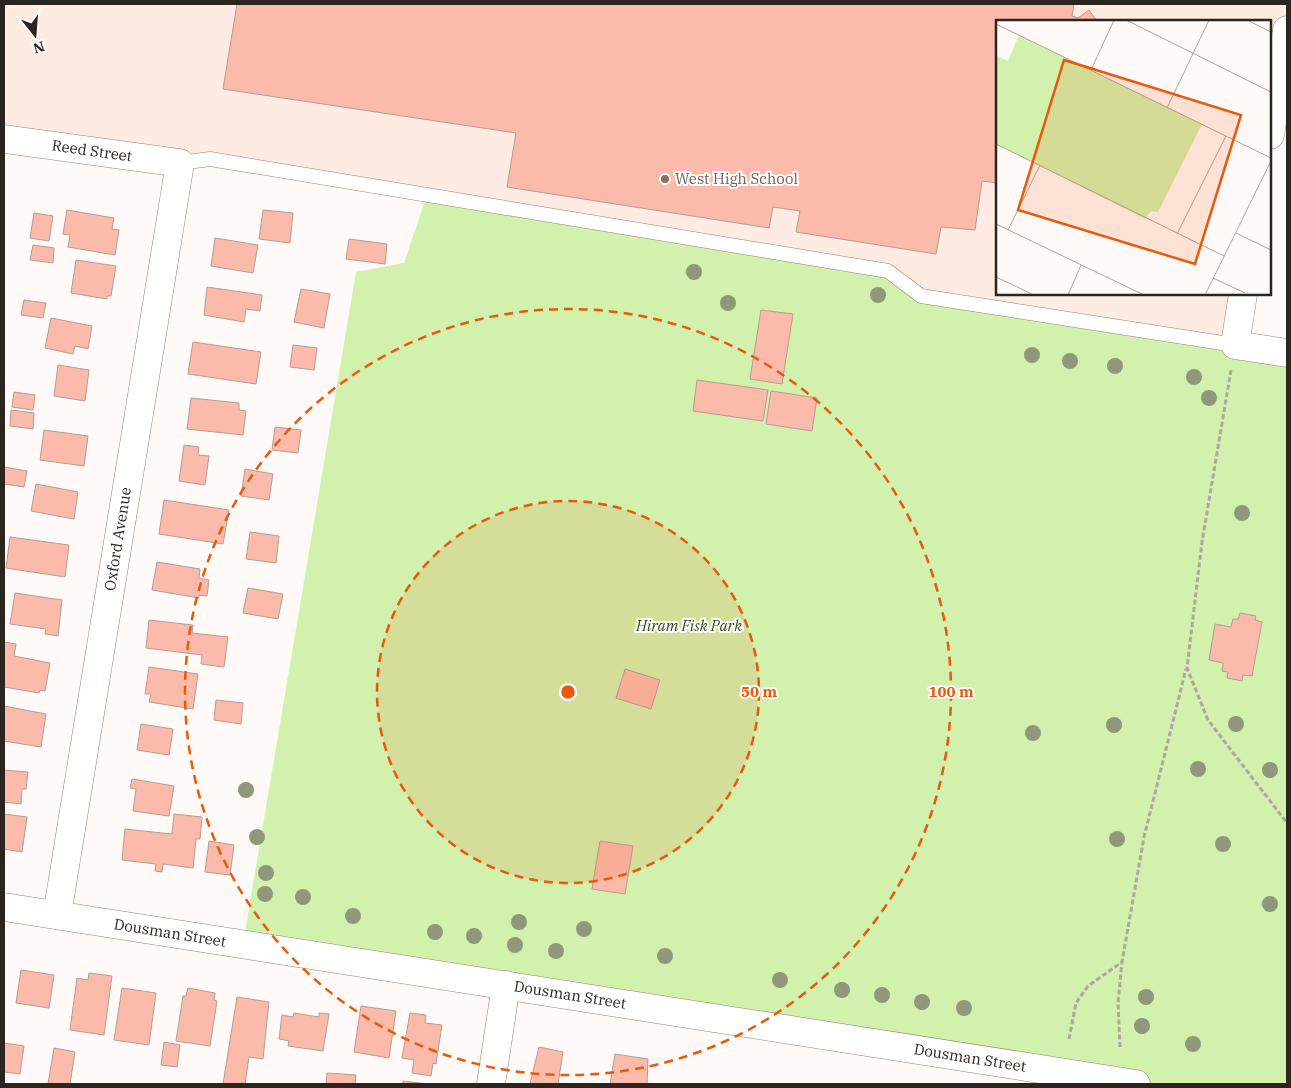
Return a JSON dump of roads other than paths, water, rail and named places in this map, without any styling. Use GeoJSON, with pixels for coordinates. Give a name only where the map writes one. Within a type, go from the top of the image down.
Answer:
{"type":"FeatureCollection","features":[{"type":"Feature","properties":{"kind":"street"},"geometry":{"type":"LineString","coordinates":[[1271,129],[1287,30]]}},
{"type":"Feature","properties":{"kind":"street","name":"Reed Street"},"geometry":{"type":"LineString","coordinates":[[4,139],[180,163]]}},
{"type":"Feature","properties":{"kind":"street","name":"Oxford Avenue"},"geometry":{"type":"LineString","coordinates":[[57,915],[180,163]]}},
{"type":"Feature","properties":{"kind":"street"},"geometry":{"type":"LineString","coordinates":[[1243,295],[1235,345],[1287,353]]}},
{"type":"Feature","properties":{"kind":"street","name":"Dousman Street"},"geometry":{"type":"LineString","coordinates":[[4,907],[506,985],[1091,1081],[1136,1084]]}},
{"type":"Feature","properties":{"kind":"street"},"geometry":{"type":"LineString","coordinates":[[491,1084],[506,985]]}},
{"type":"Feature","properties":{"kind":"lane"},"geometry":{"type":"LineString","coordinates":[[180,163],[210,159],[888,271],[921,296],[1235,345]]}},
{"type":"Feature","properties":{"kind":"place","name":"West High School"},"geometry":{"type":"Point","coordinates":[665,179]}},
{"type":"Feature","properties":{"kind":"park label","name":"Hiram Fisk Park"},"geometry":{"type":"Point","coordinates":[689,626]}}]}
